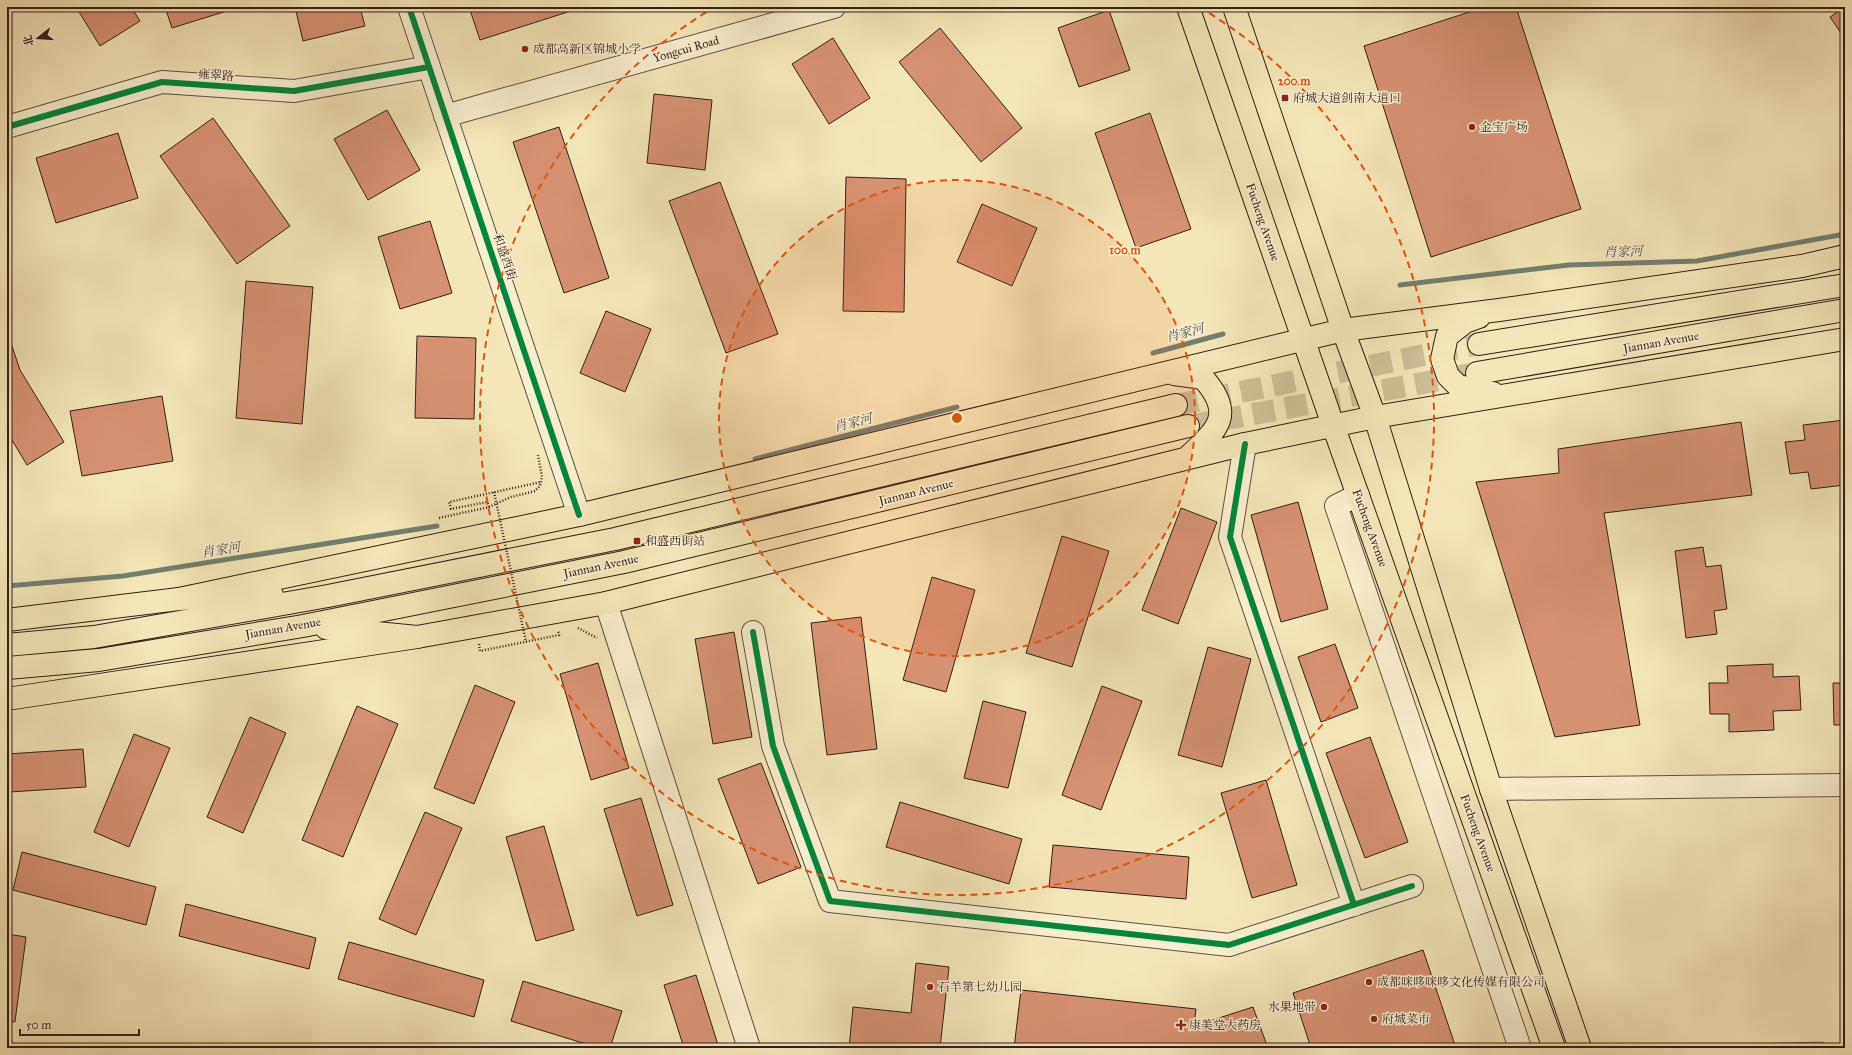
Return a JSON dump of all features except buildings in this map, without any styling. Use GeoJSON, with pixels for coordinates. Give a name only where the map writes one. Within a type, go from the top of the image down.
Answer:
{"type":"FeatureCollection","features":[{"type":"Feature","properties":{"kind":"main road","name":"Fucheng Avenue"},"geometry":{"type":"LineString","coordinates":[[1188,7],[1333,425],[1554,1048]]}},
{"type":"Feature","properties":{"kind":"main road"},"geometry":{"type":"LineString","coordinates":[[1234,7],[1343,330],[1375,417],[1491,789],[1580,1048]]}},
{"type":"Feature","properties":{"kind":"main road"},"geometry":{"type":"LineString","coordinates":[[179,599],[579,515],[1160,373],[1343,330],[1499,310],[1802,266],[1845,256]]}},
{"type":"Feature","properties":{"kind":"main road"},"geometry":{"type":"LineString","coordinates":[[1479,344],[1845,285]]}},
{"type":"Feature","properties":{"kind":"main road"},"geometry":{"type":"LineString","coordinates":[[1499,310],[1465,322],[1447,336],[1442,360],[1448,376],[1458,386],[1513,396]]}},
{"type":"Feature","properties":{"kind":"main road","name":"Jiannan Avenue"},"geometry":{"type":"LineString","coordinates":[[1477,373],[1845,310]]}},
{"type":"Feature","properties":{"kind":"main road"},"geometry":{"type":"LineString","coordinates":[[7,699],[417,637],[606,603],[1245,444],[1333,425],[1375,417],[1513,396],[1845,339]]}},
{"type":"Feature","properties":{"kind":"main road"},"geometry":{"type":"LineString","coordinates":[[1160,373],[1203,378],[1214,391],[1220,405],[1220,418],[1214,432],[1186,459]]}},
{"type":"Feature","properties":{"kind":"main road","name":"Jiannan Avenue"},"geometry":{"type":"LineString","coordinates":[[7,645],[94,637],[328,596],[615,538],[1176,405]]}},
{"type":"Feature","properties":{"kind":"main road","name":"Jiannan Avenue"},"geometry":{"type":"LineString","coordinates":[[7,668],[99,660],[303,626],[624,562],[1188,426]]}},
{"type":"Feature","properties":{"kind":"main road"},"geometry":{"type":"LineString","coordinates":[[7,620],[179,599],[228,595],[328,596]]}},
{"type":"Feature","properties":{"kind":"main road"},"geometry":{"type":"LineString","coordinates":[[303,626],[417,637]]}},
{"type":"Feature","properties":{"kind":"street","name":"和盛西街"},"geometry":{"type":"LineString","coordinates":[[409,7],[579,515]]}},
{"type":"Feature","properties":{"kind":"street","name":"Yongcui Road"},"geometry":{"type":"LineString","coordinates":[[446,116],[834,7]]}},
{"type":"Feature","properties":{"kind":"street","name":"雍翠路"},"geometry":{"type":"LineString","coordinates":[[7,127],[162,82],[294,90],[429,67]]}},
{"type":"Feature","properties":{"kind":"street"},"geometry":{"type":"LineString","coordinates":[[1245,444],[1230,537],[1354,905]]}},
{"type":"Feature","properties":{"kind":"street"},"geometry":{"type":"LineString","coordinates":[[1358,495],[1336,506],[1520,1048]]}},
{"type":"Feature","properties":{"kind":"street"},"geometry":{"type":"LineString","coordinates":[[606,603],[749,1048]]}},
{"type":"Feature","properties":{"kind":"street"},"geometry":{"type":"LineString","coordinates":[[753,632],[773,746],[830,901],[1229,945],[1412,886]]}},
{"type":"Feature","properties":{"kind":"street"},"geometry":{"type":"LineString","coordinates":[[1491,789],[1845,785]]}},
{"type":"Feature","properties":{"kind":"path"},"geometry":{"type":"LineString","coordinates":[[439,518],[488,507],[511,497],[535,491],[541,482],[542,477],[537,452]]}},
{"type":"Feature","properties":{"kind":"path"},"geometry":{"type":"LineString","coordinates":[[488,507],[487,502],[451,509],[449,502],[541,482]]}},
{"type":"Feature","properties":{"kind":"path"},"geometry":{"type":"LineString","coordinates":[[494,492],[526,642]]}},
{"type":"Feature","properties":{"kind":"path"},"geometry":{"type":"LineString","coordinates":[[486,643],[479,644],[480,651],[559,635]]}},
{"type":"Feature","properties":{"kind":"green space"},"geometry":{"type":"Polygon","coordinates":[[[1822,1042],[1839,1048],[1634,1047],[1822,1042]]]}},
{"type":"Feature","properties":{"kind":"waterway","name":"肖家河"},"geometry":{"type":"LineString","coordinates":[[1400,285],[1569,265],[1697,261],[1845,234]]}},
{"type":"Feature","properties":{"kind":"waterway","name":"肖家河"},"geometry":{"type":"LineString","coordinates":[[1153,353],[1223,334]]}},
{"type":"Feature","properties":{"kind":"waterway","name":"肖家河"},"geometry":{"type":"LineString","coordinates":[[755,459],[957,407]]}},
{"type":"Feature","properties":{"kind":"waterway","name":"肖家河"},"geometry":{"type":"LineString","coordinates":[[7,586],[123,576],[437,526]]}},
{"type":"Feature","properties":{"kind":"tunnel"},"geometry":{"type":"LineString","coordinates":[[1176,405],[1479,344]]}},
{"type":"Feature","properties":{"kind":"tunnel"},"geometry":{"type":"LineString","coordinates":[[1188,426],[1477,373]]}},
{"type":"Feature","properties":{"kind":"cycle path"},"geometry":{"type":"LineString","coordinates":[[409,7],[579,515]]}},
{"type":"Feature","properties":{"kind":"cycle path"},"geometry":{"type":"LineString","coordinates":[[7,127],[162,82],[294,91],[429,67]]}},
{"type":"Feature","properties":{"kind":"cycle path"},"geometry":{"type":"LineString","coordinates":[[1245,444],[1230,537],[1354,905]]}},
{"type":"Feature","properties":{"kind":"cycle path"},"geometry":{"type":"LineString","coordinates":[[753,632],[773,746],[830,901],[1229,945],[1412,886]]}},
{"type":"Feature","properties":{"kind":"place","name":"成都高新区锦城小学"},"geometry":{"type":"Point","coordinates":[525,49]}},
{"type":"Feature","properties":{"kind":"place","name":"府城大道剑南大道口"},"geometry":{"type":"Point","coordinates":[1285,98]}},
{"type":"Feature","properties":{"kind":"place","name":"金宝广场"},"geometry":{"type":"Point","coordinates":[1472,127]}},
{"type":"Feature","properties":{"kind":"place","name":"和盛西街站"},"geometry":{"type":"Point","coordinates":[637,541]}},
{"type":"Feature","properties":{"kind":"place","name":"成都咪哆咪哆文化传媒有限公司"},"geometry":{"type":"Point","coordinates":[1369,982]}},
{"type":"Feature","properties":{"kind":"place","name":"石羊第七幼儿园"},"geometry":{"type":"Point","coordinates":[930,987]}},
{"type":"Feature","properties":{"kind":"place","name":"水果地带"},"geometry":{"type":"Point","coordinates":[1324,1007]}},
{"type":"Feature","properties":{"kind":"place","name":"府城菜市"},"geometry":{"type":"Point","coordinates":[1374,1019]}},
{"type":"Feature","properties":{"kind":"place","name":"康美堂大药房"},"geometry":{"type":"Point","coordinates":[1181,1025]}}]}
